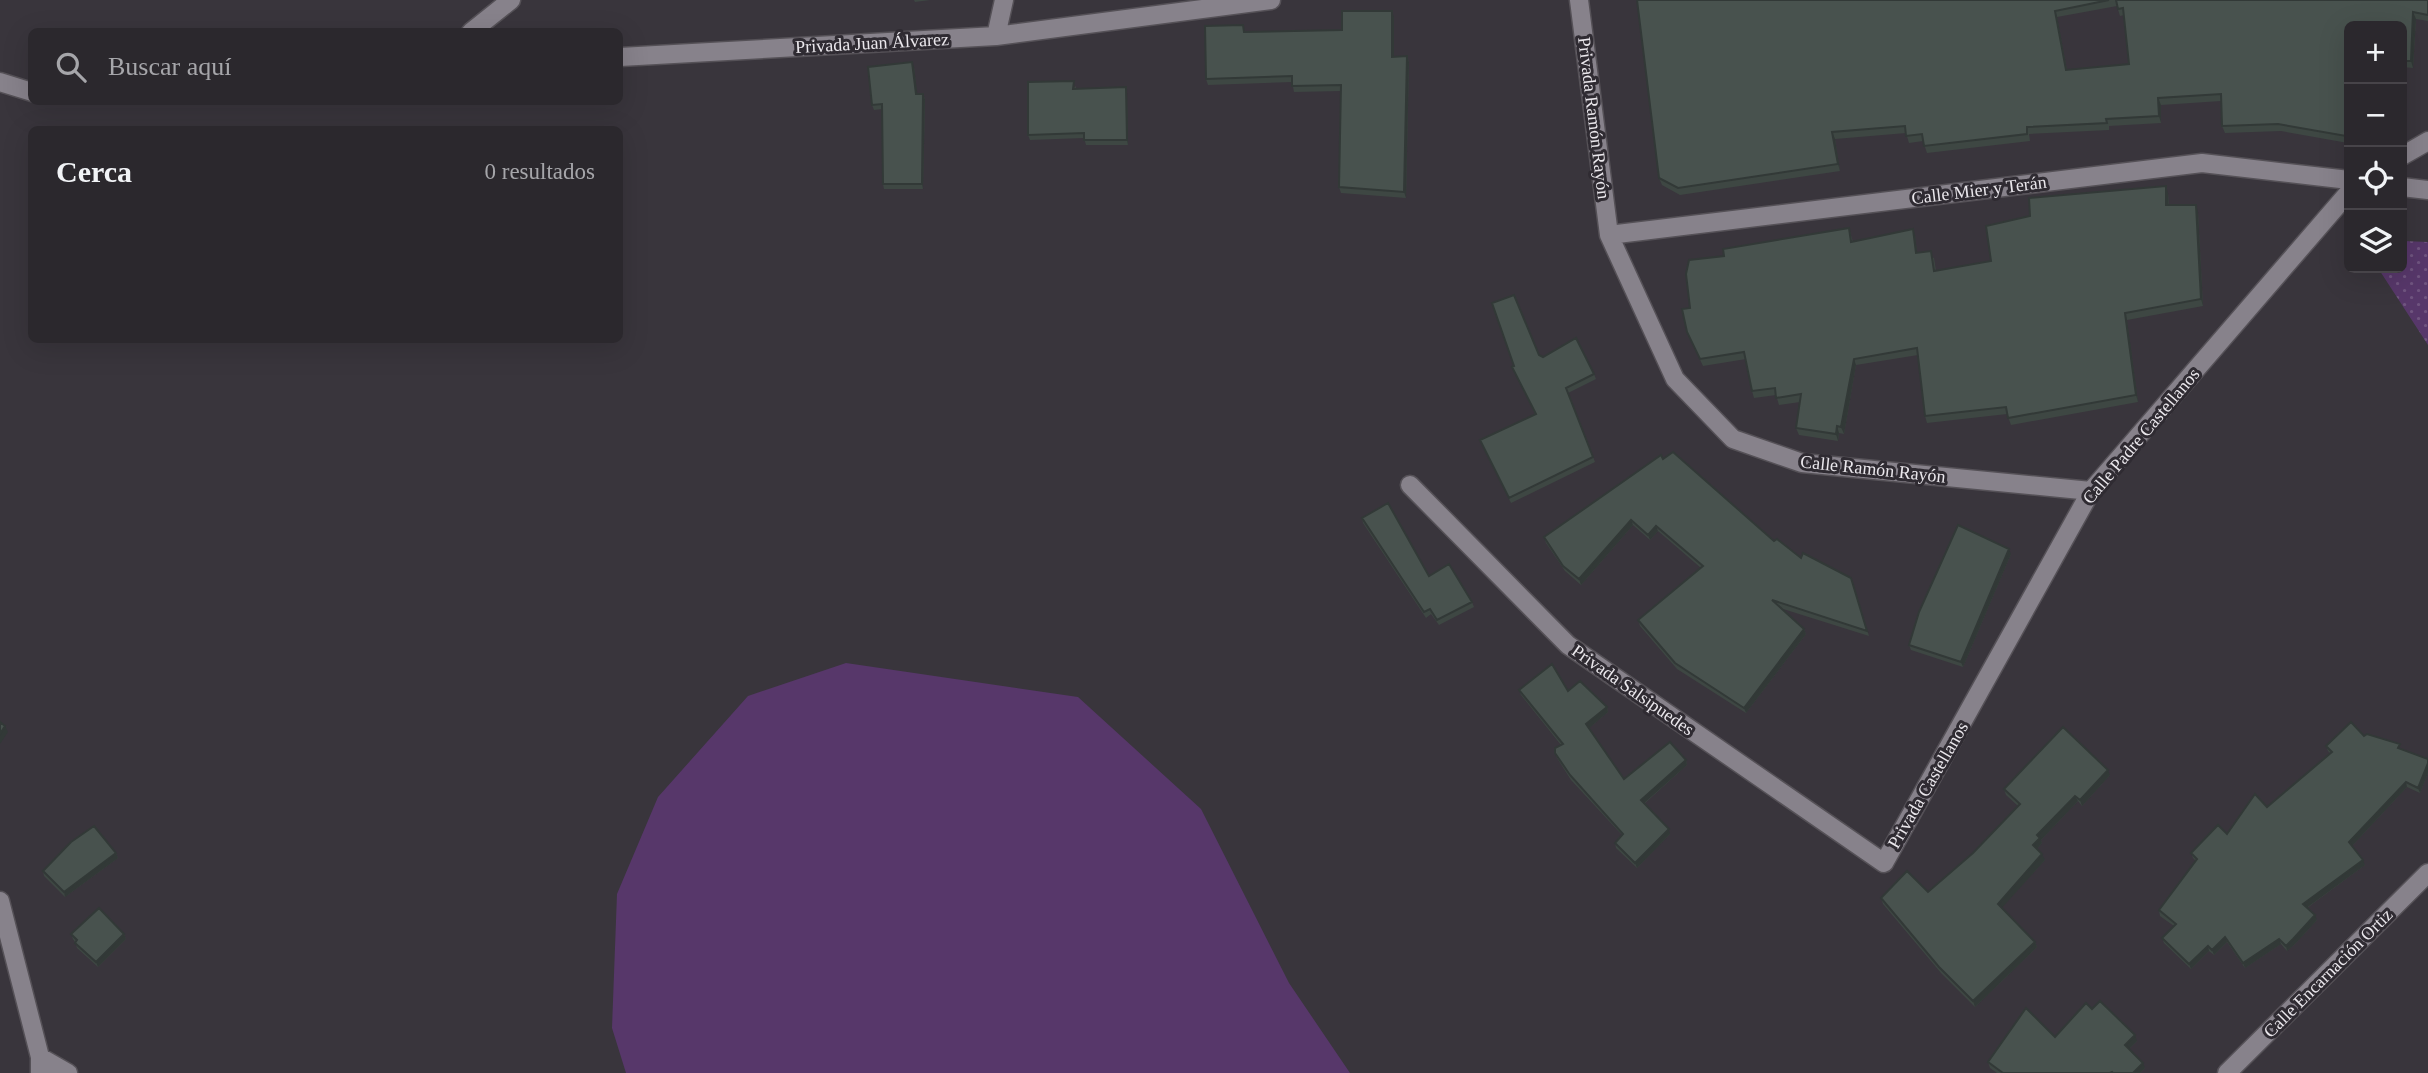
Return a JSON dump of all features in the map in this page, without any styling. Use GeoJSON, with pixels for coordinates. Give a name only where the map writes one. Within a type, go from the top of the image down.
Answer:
{"type":"FeatureCollection","features":[{"type":"Feature","properties":{"kind":"street"},"geometry":{"type":"LineString","coordinates":[[476,28],[510,0]]}},
{"type":"Feature","properties":{"kind":"street"},"geometry":{"type":"LineString","coordinates":[[996,36],[1004,0]]}},
{"type":"Feature","properties":{"kind":"street","name":"Privada Juan Álvarez"},"geometry":{"type":"LineString","coordinates":[[623,57],[996,36],[1271,0]]}},
{"type":"Feature","properties":{"kind":"street","name":"Privada Ramón Rayón"},"geometry":{"type":"LineString","coordinates":[[1579,0],[1609,235]]}},
{"type":"Feature","properties":{"kind":"street"},"geometry":{"type":"LineString","coordinates":[[0,82],[28,91]]}},
{"type":"Feature","properties":{"kind":"street"},"geometry":{"type":"LineString","coordinates":[[2407,153],[2428,141]]}},
{"type":"Feature","properties":{"kind":"street","name":"Calle Mier y Terán"},"geometry":{"type":"LineString","coordinates":[[1609,235],[2202,163],[2344,179]]}},
{"type":"Feature","properties":{"kind":"street"},"geometry":{"type":"LineString","coordinates":[[2407,188],[2428,190]]}},
{"type":"Feature","properties":{"kind":"street","name":"Calle Padre Castellanos"},"geometry":{"type":"LineString","coordinates":[[1972,708],[2091,491],[2344,198]]}},
{"type":"Feature","properties":{"kind":"street","name":"Calle Ramón Rayón"},"geometry":{"type":"LineString","coordinates":[[1609,235],[1675,379],[1733,439],[1802,463],[2091,491]]}},
{"type":"Feature","properties":{"kind":"street","name":"Privada Salsipuedes"},"geometry":{"type":"LineString","coordinates":[[1409,485],[1568,645],[1884,863]]}},
{"type":"Feature","properties":{"kind":"street","name":"Privada Castellanos"},"geometry":{"type":"LineString","coordinates":[[1884,863],[1972,708]]}},
{"type":"Feature","properties":{"kind":"street","name":"Calle Encarnación Ortiz"},"geometry":{"type":"LineString","coordinates":[[2227,1073],[2428,873]]}},
{"type":"Feature","properties":{"kind":"street"},"geometry":{"type":"LineString","coordinates":[[0,901],[40,1065],[68,1073]]}},
{"type":"Feature","properties":{"kind":"shaded area"},"geometry":{"type":"Polygon","coordinates":[[[2407,241],[2428,242],[2428,345],[2381,273],[2407,273],[2407,241]]]}},
{"type":"Feature","properties":{"kind":"shaded area"},"geometry":{"type":"Polygon","coordinates":[[[846,663],[1078,697],[1201,809],[1289,983],[1350,1073],[626,1073],[612,1028],[617,894],[658,797],[748,696],[846,663]]]}},
{"type":"Feature","properties":{"kind":"building"},"geometry":{"type":"Polygon","coordinates":[[[1637,0],[2109,0],[2055,11],[2066,70],[2129,64],[2123,8],[2118,9],[2116,0],[2428,0],[2428,15],[2413,12],[2411,61],[2407,61],[2407,21],[2344,21],[2344,136],[2278,124],[2222,126],[2221,94],[2158,98],[2159,116],[2106,119],[2107,123],[2027,127],[2027,134],[1924,146],[1922,134],[1906,136],[1905,126],[1832,132],[1838,164],[1678,188],[1659,178],[1637,0]]]}},
{"type":"Feature","properties":{"kind":"building"},"geometry":{"type":"Polygon","coordinates":[[[1342,11],[1392,11],[1392,57],[1407,56],[1404,192],[1339,187],[1341,85],[1292,86],[1292,76],[1206,79],[1205,26],[1243,25],[1244,32],[1342,30],[1342,11]]]}},
{"type":"Feature","properties":{"kind":"building"},"geometry":{"type":"Polygon","coordinates":[[[912,62],[916,94],[923,94],[922,184],[883,184],[882,104],[872,105],[868,67],[912,62]]]}},
{"type":"Feature","properties":{"kind":"building"},"geometry":{"type":"Polygon","coordinates":[[[1074,81],[1073,89],[1126,87],[1127,140],[1084,140],[1084,133],[1028,135],[1028,82],[1074,81]]]}},
{"type":"Feature","properties":{"kind":"building"},"geometry":{"type":"Polygon","coordinates":[[[2166,186],[2166,205],[2196,205],[2201,299],[2125,313],[2136,395],[2008,418],[2006,407],[1925,416],[1917,348],[1854,359],[1841,427],[1837,426],[1836,434],[1796,428],[1801,394],[1776,398],[1775,388],[1752,391],[1744,352],[1700,359],[1687,332],[1682,309],[1690,308],[1686,274],[1689,260],[1724,256],[1723,249],[1849,228],[1851,242],[1913,229],[1916,253],[1931,251],[1934,271],[1991,261],[1986,226],[2030,216],[2029,198],[2166,186]]]}},
{"type":"Feature","properties":{"kind":"building"},"geometry":{"type":"Polygon","coordinates":[[[1514,295],[1539,355],[1543,357],[1576,338],[1594,374],[1566,388],[1593,457],[1509,498],[1480,440],[1536,414],[1512,367],[1514,366],[1492,303],[1514,295]]]}},
{"type":"Feature","properties":{"kind":"building"},"geometry":{"type":"Polygon","coordinates":[[[1673,452],[1774,541],[1777,539],[1801,558],[1803,553],[1851,578],[1867,631],[1772,600],[1804,629],[1744,708],[1675,663],[1638,620],[1703,566],[1656,526],[1648,535],[1631,520],[1579,579],[1563,566],[1544,537],[1661,455],[1663,459],[1673,452]]]}},
{"type":"Feature","properties":{"kind":"building"},"geometry":{"type":"Polygon","coordinates":[[[1388,503],[1429,576],[1449,564],[1472,602],[1437,620],[1430,609],[1424,612],[1362,518],[1388,503]]]}},
{"type":"Feature","properties":{"kind":"building"},"geometry":{"type":"Polygon","coordinates":[[[1958,525],[2009,549],[1961,662],[1909,645],[1919,612],[1958,525]]]}},
{"type":"Feature","properties":{"kind":"building"},"geometry":{"type":"Polygon","coordinates":[[[1552,664],[1568,691],[1580,681],[1607,707],[1586,724],[1624,779],[1670,742],[1686,760],[1641,800],[1669,829],[1635,863],[1615,843],[1623,834],[1570,775],[1555,753],[1555,748],[1563,744],[1519,690],[1552,664]]]}},
{"type":"Feature","properties":{"kind":"building"},"geometry":{"type":"Polygon","coordinates":[[[2351,722],[2364,736],[2367,734],[2400,744],[2398,748],[2428,759],[2418,788],[2406,782],[2349,842],[2363,860],[2303,904],[2315,915],[2286,946],[2279,939],[2243,963],[2225,937],[2212,950],[2208,946],[2189,964],[2162,938],[2176,924],[2159,910],[2197,859],[2191,853],[2218,825],[2227,834],[2255,794],[2267,807],[2332,752],[2326,746],[2351,722]]]}},
{"type":"Feature","properties":{"kind":"building"},"geometry":{"type":"Polygon","coordinates":[[[2063,727],[2108,770],[2080,800],[2075,796],[2037,835],[2040,838],[2033,845],[2042,854],[1998,904],[2035,942],[1973,1001],[1939,967],[1881,898],[1907,871],[1928,892],[1973,853],[2020,804],[2004,789],[2063,727]]]}},
{"type":"Feature","properties":{"kind":"building"},"geometry":{"type":"Polygon","coordinates":[[[94,826],[116,853],[64,892],[43,871],[71,842],[94,826]]]}},
{"type":"Feature","properties":{"kind":"building"},"geometry":{"type":"Polygon","coordinates":[[[99,908],[124,934],[96,962],[75,943],[77,940],[71,934],[99,908]]]}},
{"type":"Feature","properties":{"kind":"building"},"geometry":{"type":"Polygon","coordinates":[[[2100,1001],[2135,1035],[2125,1045],[2143,1063],[2133,1073],[2003,1073],[1988,1062],[2026,1008],[2055,1037],[2086,1003],[2092,1009],[2100,1001]]]}}]}
